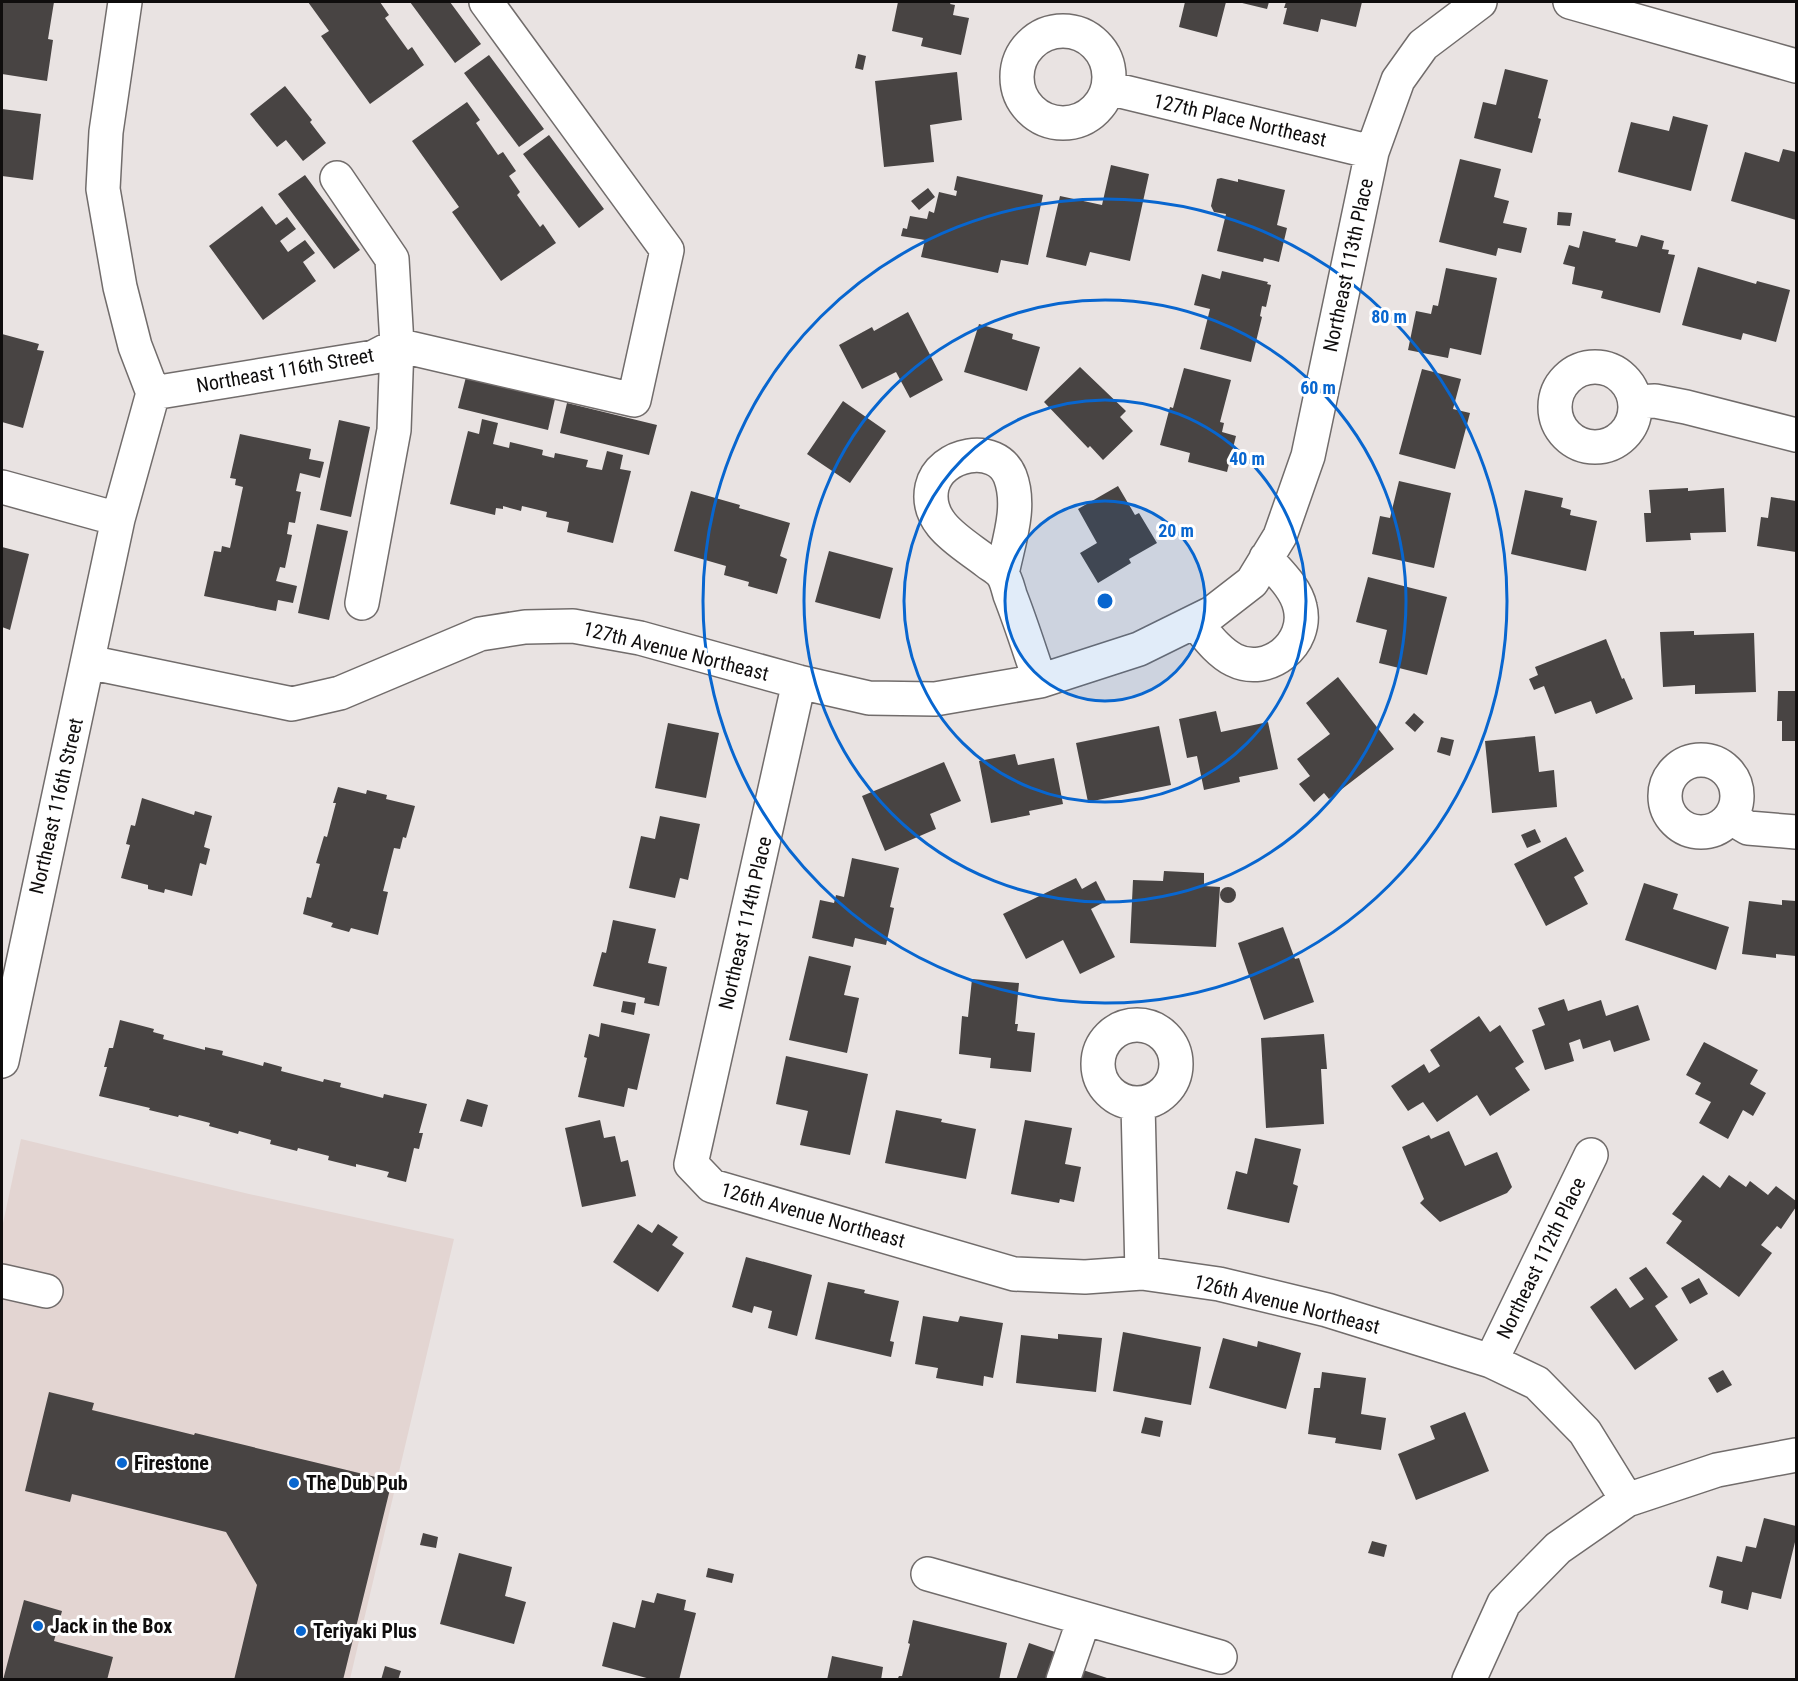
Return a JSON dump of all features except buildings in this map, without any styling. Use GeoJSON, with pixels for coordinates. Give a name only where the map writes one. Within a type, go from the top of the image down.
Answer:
{"type":"FeatureCollection","features":[{"type":"Feature","properties":{"kind":"street"},"geometry":{"type":"LineString","coordinates":[[125,2],[106,132],[104,189],[120,288],[135,346],[153,393]]}},
{"type":"Feature","properties":{"kind":"street","name":"Northeast 116th Street"},"geometry":{"type":"LineString","coordinates":[[2,1061],[118,519],[153,393],[374,357],[397,345],[634,400],[667,250],[486,2]]}},
{"type":"Feature","properties":{"kind":"street","name":"Northeast 113th Place"},"geometry":{"type":"LineString","coordinates":[[1203,617],[1252,582],[1280,536],[1308,456],[1372,152],[1398,80],[1423,45],[1480,2]]}},
{"type":"Feature","properties":{"kind":"street"},"geometry":{"type":"LineString","coordinates":[[1570,2],[1797,66]]}},
{"type":"Feature","properties":{"kind":"street","name":"127th Place Northeast"},"geometry":{"type":"LineString","coordinates":[[1108,88],[1372,152]]}},
{"type":"Feature","properties":{"kind":"street"},"geometry":{"type":"LineString","coordinates":[[337,178],[392,259],[397,345],[394,430],[362,603]]}},
{"type":"Feature","properties":{"kind":"street"},"geometry":{"type":"LineString","coordinates":[[1635,402],[1655,401],[1686,407],[1797,435]]}},
{"type":"Feature","properties":{"kind":"street"},"geometry":{"type":"LineString","coordinates":[[2,487],[118,519]]}},
{"type":"Feature","properties":{"kind":"street"},"geometry":{"type":"LineString","coordinates":[[1203,617],[1224,655],[1236,661],[1248,665],[1261,664],[1285,654],[1299,633],[1300,607],[1296,595],[1266,558]]}},
{"type":"Feature","properties":{"kind":"street"},"geometry":{"type":"LineString","coordinates":[[1002,574],[1040,681]]}},
{"type":"Feature","properties":{"kind":"street","name":"127th Avenue Northeast"},"geometry":{"type":"LineString","coordinates":[[88,662],[292,704],[340,693],[480,634],[525,627],[573,626],[640,638],[799,682],[869,698],[935,699],[1040,681],[1139,649],[1203,617]]}},
{"type":"Feature","properties":{"kind":"street","name":"Northeast 114th Place"},"geometry":{"type":"LineString","coordinates":[[691,1164],[799,682]]}},
{"type":"Feature","properties":{"kind":"street"},"geometry":{"type":"LineString","coordinates":[[1731,818],[1749,828],[1797,832]]}},
{"type":"Feature","properties":{"kind":"street"},"geometry":{"type":"LineString","coordinates":[[1138,1104],[1142,1273]]}},
{"type":"Feature","properties":{"kind":"street","name":"Northeast 112th Place"},"geometry":{"type":"LineString","coordinates":[[1491,1361],[1592,1155]]}},
{"type":"Feature","properties":{"kind":"street","name":"126th Avenue Northeast"},"geometry":{"type":"LineString","coordinates":[[691,1164],[712,1186],[1014,1274],[1085,1277],[1142,1273],[1219,1284],[1327,1310],[1491,1361],[1537,1383],[1585,1432],[1627,1500]]}},
{"type":"Feature","properties":{"kind":"street"},"geometry":{"type":"LineString","coordinates":[[2,1281],[46,1291]]}},
{"type":"Feature","properties":{"kind":"street"},"geometry":{"type":"LineString","coordinates":[[1469,1680],[1504,1604],[1558,1548],[1627,1500],[1717,1470],[1797,1455]]}},
{"type":"Feature","properties":{"kind":"street"},"geometry":{"type":"LineString","coordinates":[[928,1574],[1220,1657]]}},
{"type":"Feature","properties":{"kind":"street"},"geometry":{"type":"LineString","coordinates":[[1063,1680],[1084,1619]]}},
{"type":"Feature","properties":{"kind":"shaded area"},"geometry":{"type":"Polygon","coordinates":[[[21,1139],[249,1194],[454,1239],[350,1679],[2,1680],[2,1228],[21,1139]]]}},
{"type":"Feature","properties":{"kind":"place","name":"Firestone"},"geometry":{"type":"Point","coordinates":[122,1463]}},
{"type":"Feature","properties":{"kind":"place","name":"The Dub Pub"},"geometry":{"type":"Point","coordinates":[294,1483]}},
{"type":"Feature","properties":{"kind":"place","name":"Jack in the Box"},"geometry":{"type":"Point","coordinates":[38,1626]}},
{"type":"Feature","properties":{"kind":"place","name":"Teriyaki Plus"},"geometry":{"type":"Point","coordinates":[301,1631]}}]}
